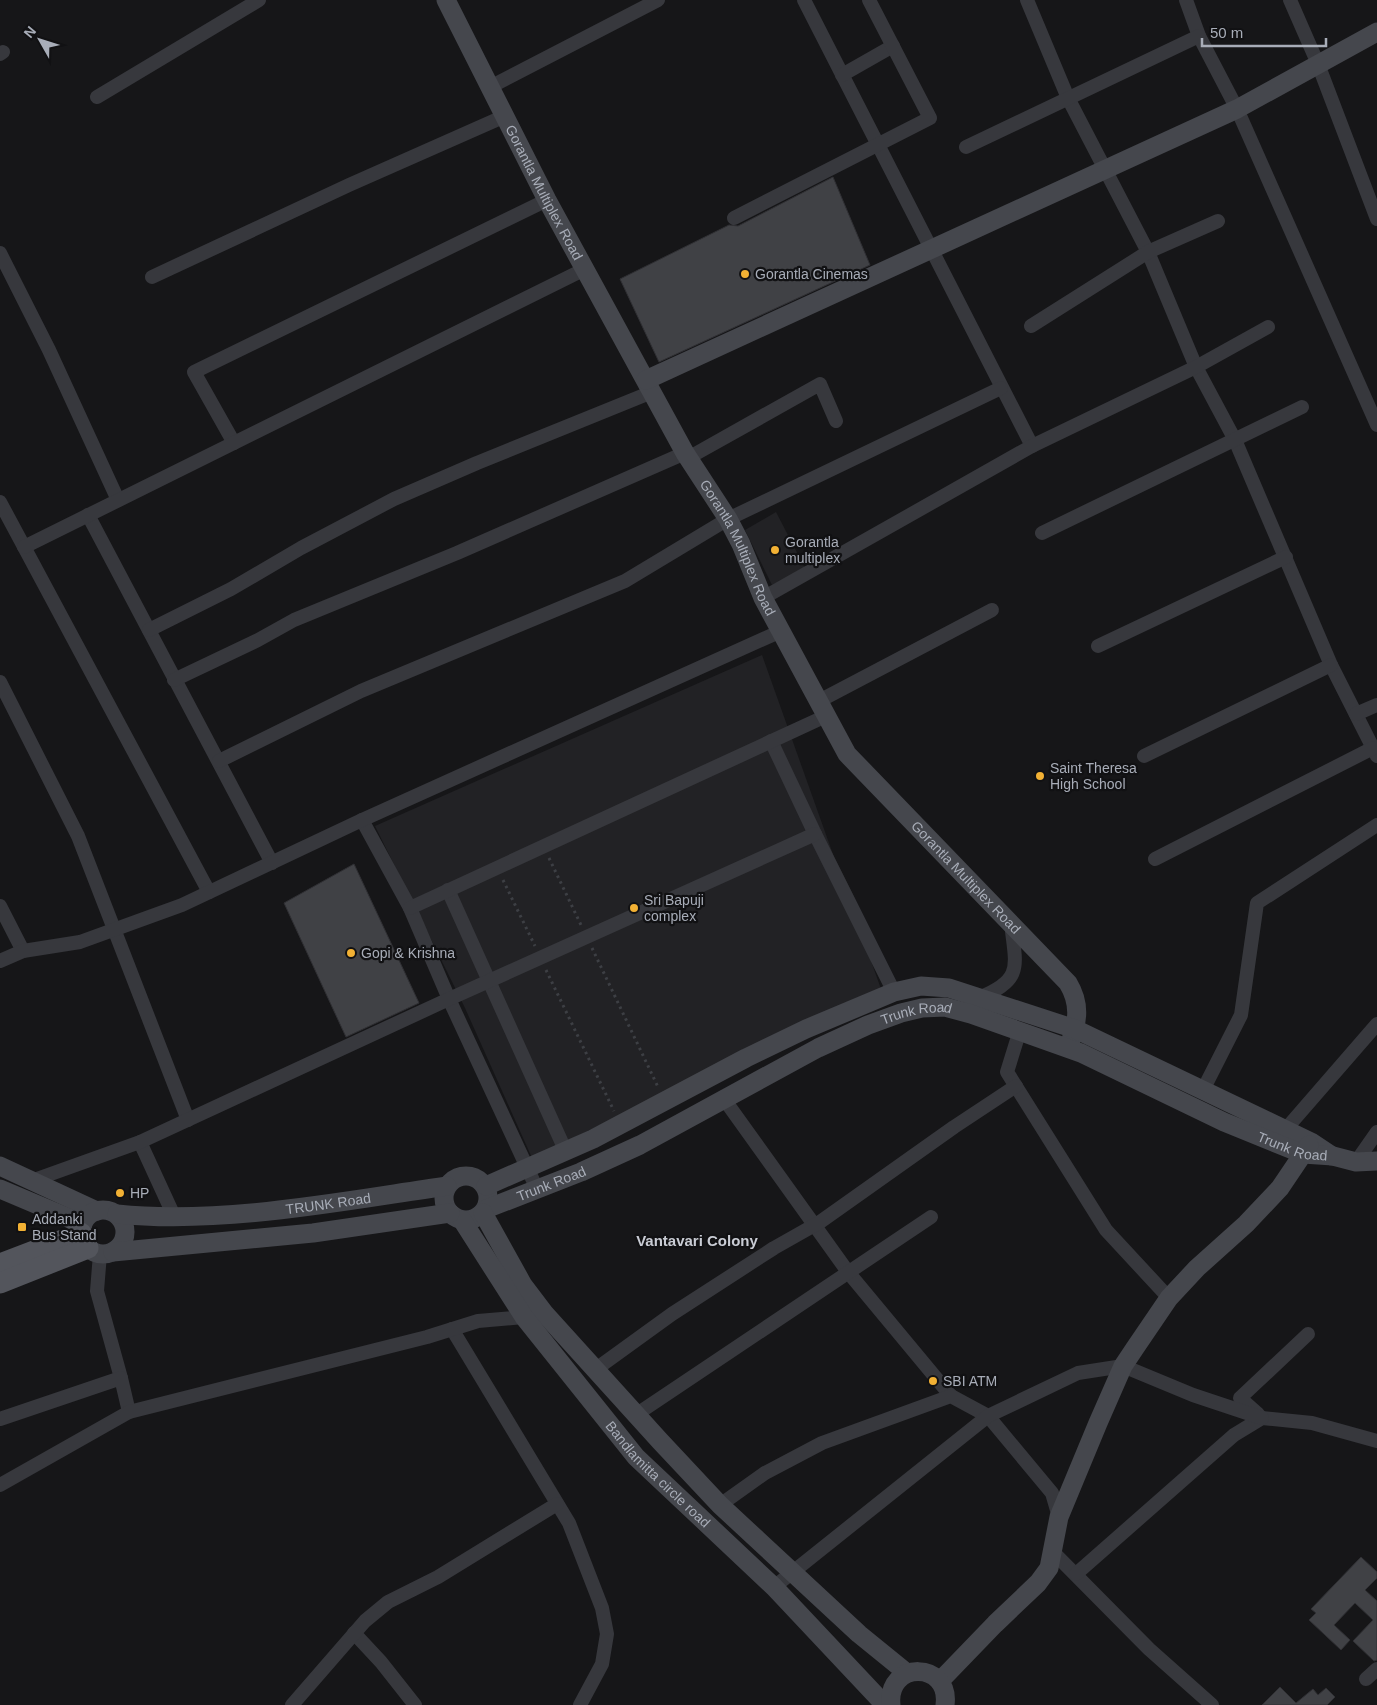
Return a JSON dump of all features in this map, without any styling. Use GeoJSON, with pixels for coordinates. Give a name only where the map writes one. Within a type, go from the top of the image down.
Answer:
{"type":"FeatureCollection","features":[{"type":"Feature","properties":{"kind":"main road"},"geometry":{"type":"LineString","coordinates":[[0,1264],[93,1242]]}},
{"type":"Feature","properties":{"kind":"main road"},"geometry":{"type":"LineString","coordinates":[[0,1282],[93,1242]]}},
{"type":"Feature","properties":{"kind":"street","name":"Gorantla Multiplex Road"},"geometry":{"type":"LineString","coordinates":[[446,0],[547,200],[686,456],[728,519],[741,544],[763,598],[847,754],[1011,922],[1073,990],[1078,1009],[1075,1029],[1068,1048]]}},
{"type":"Feature","properties":{"kind":"street"},"geometry":{"type":"LineString","coordinates":[[490,87],[658,0]]}},
{"type":"Feature","properties":{"kind":"street"},"geometry":{"type":"LineString","coordinates":[[804,0],[1032,446]]}},
{"type":"Feature","properties":{"kind":"street"},"geometry":{"type":"LineString","coordinates":[[734,218],[930,118],[869,0]]}},
{"type":"Feature","properties":{"kind":"street"},"geometry":{"type":"LineString","coordinates":[[1027,0],[1068,98],[1148,252],[1196,367],[1234,440],[1331,665],[1375,752],[1155,859]]}},
{"type":"Feature","properties":{"kind":"street"},"geometry":{"type":"LineString","coordinates":[[1186,0],[1199,36],[1237,109],[1377,425]]}},
{"type":"Feature","properties":{"kind":"street"},"geometry":{"type":"LineString","coordinates":[[1290,0],[1318,64],[1377,219]]}},
{"type":"Feature","properties":{"kind":"street"},"geometry":{"type":"LineString","coordinates":[[97,97],[255,1]]}},
{"type":"Feature","properties":{"kind":"street"},"geometry":{"type":"LineString","coordinates":[[149,630],[231,590],[301,548],[394,499],[649,386],[932,248],[1237,109],[1377,32]]}},
{"type":"Feature","properties":{"kind":"street"},"geometry":{"type":"LineString","coordinates":[[966,146],[1199,36]]}},
{"type":"Feature","properties":{"kind":"street"},"geometry":{"type":"LineString","coordinates":[[842,75],[893,46]]}},
{"type":"Feature","properties":{"kind":"street"},"geometry":{"type":"LineString","coordinates":[[152,278],[349,185],[505,116]]}},
{"type":"Feature","properties":{"kind":"street"},"geometry":{"type":"LineString","coordinates":[[234,443],[194,372],[547,200]]}},
{"type":"Feature","properties":{"kind":"street"},"geometry":{"type":"LineString","coordinates":[[1032,326],[1148,252],[1218,221]]}},
{"type":"Feature","properties":{"kind":"street"},"geometry":{"type":"LineString","coordinates":[[0,253],[49,350],[118,500]]}},
{"type":"Feature","properties":{"kind":"street"},"geometry":{"type":"LineString","coordinates":[[24,546],[585,269]]}},
{"type":"Feature","properties":{"kind":"street"},"geometry":{"type":"LineString","coordinates":[[763,598],[1032,446],[1196,367],[1268,327]]}},
{"type":"Feature","properties":{"kind":"street"},"geometry":{"type":"LineString","coordinates":[[174,680],[258,640],[294,620],[686,456],[820,384],[836,421]]}},
{"type":"Feature","properties":{"kind":"street"},"geometry":{"type":"LineString","coordinates":[[218,760],[361,691],[625,581],[728,519],[1001,388]]}},
{"type":"Feature","properties":{"kind":"street"},"geometry":{"type":"LineString","coordinates":[[1042,533],[1302,407]]}},
{"type":"Feature","properties":{"kind":"street"},"geometry":{"type":"LineString","coordinates":[[0,502],[210,892]]}},
{"type":"Feature","properties":{"kind":"street"},"geometry":{"type":"LineString","coordinates":[[88,515],[272,863]]}},
{"type":"Feature","properties":{"kind":"street"},"geometry":{"type":"LineString","coordinates":[[1098,646],[1286,557]]}},
{"type":"Feature","properties":{"kind":"street"},"geometry":{"type":"LineString","coordinates":[[410,908],[771,741],[822,709],[992,610]]}},
{"type":"Feature","properties":{"kind":"street"},"geometry":{"type":"LineString","coordinates":[[0,961],[23,951],[80,942],[182,905],[362,820],[781,631]]}},
{"type":"Feature","properties":{"kind":"street"},"geometry":{"type":"LineString","coordinates":[[1144,756],[1331,665]]}},
{"type":"Feature","properties":{"kind":"street"},"geometry":{"type":"LineString","coordinates":[[0,682],[78,836],[188,1120]]}},
{"type":"Feature","properties":{"kind":"street"},"geometry":{"type":"LineString","coordinates":[[1356,714],[1377,705]]}},
{"type":"Feature","properties":{"kind":"street"},"geometry":{"type":"LineString","coordinates":[[771,741],[894,992]]}},
{"type":"Feature","properties":{"kind":"street"},"geometry":{"type":"LineString","coordinates":[[362,820],[410,908],[449,999],[537,1189]]}},
{"type":"Feature","properties":{"kind":"street"},"geometry":{"type":"LineString","coordinates":[[1203,1090],[1241,1015],[1257,903],[1377,825]]}},
{"type":"Feature","properties":{"kind":"street"},"geometry":{"type":"LineString","coordinates":[[34,1180],[140,1142],[449,999],[815,834]]}},
{"type":"Feature","properties":{"kind":"street"},"geometry":{"type":"LineString","coordinates":[[448,890],[562,1143]]}},
{"type":"Feature","properties":{"kind":"street"},"geometry":{"type":"LineString","coordinates":[[0,906],[23,951]]}},
{"type":"Feature","properties":{"kind":"street"},"geometry":{"type":"LineString","coordinates":[[981,997],[1004,987],[1013,974],[1011,922]]}},
{"type":"Feature","properties":{"kind":"street","name":"Trunk Road"},"geometry":{"type":"LineString","coordinates":[[486,1186],[593,1139],[806,1028],[894,992],[921,986],[949,988],[1075,1029],[1285,1130],[1307,1148]]}},
{"type":"Feature","properties":{"kind":"street","name":"Trunk Road"},"geometry":{"type":"LineString","coordinates":[[484,1211],[581,1172],[640,1145],[818,1048],[901,1012],[922,1008],[945,1008],[1020,1030],[1068,1048],[1224,1122],[1333,1156]]}},
{"type":"Feature","properties":{"kind":"street"},"geometry":{"type":"LineString","coordinates":[[1285,1130],[1377,1024]]}},
{"type":"Feature","properties":{"kind":"street"},"geometry":{"type":"LineString","coordinates":[[1020,1030],[1007,1072],[1106,1230],[1169,1298]]}},
{"type":"Feature","properties":{"kind":"street"},"geometry":{"type":"LineString","coordinates":[[596,1369],[672,1314],[774,1248],[814,1226],[954,1127],[1016,1086]]}},
{"type":"Feature","properties":{"kind":"street"},"geometry":{"type":"LineString","coordinates":[[724,1098],[848,1272],[951,1396],[988,1416],[1052,1493],[1059,1517]]}},
{"type":"Feature","properties":{"kind":"street"},"geometry":{"type":"LineString","coordinates":[[1356,1162],[1377,1132]]}},
{"type":"Feature","properties":{"kind":"street"},"geometry":{"type":"LineString","coordinates":[[140,1142],[174,1216]]}},
{"type":"Feature","properties":{"kind":"street"},"geometry":{"type":"LineString","coordinates":[[940,1681],[1038,1583],[1049,1568],[1059,1517],[1123,1366],[1169,1298],[1197,1268],[1246,1224],[1280,1188],[1307,1148]]}},
{"type":"Feature","properties":{"kind":"street","name":"TRUNK Road"},"geometry":{"type":"LineString","coordinates":[[1333,1156],[1356,1162],[1377,1161]]}},
{"type":"Feature","properties":{"kind":"street","name":"TRUNK Road"},"geometry":{"type":"LineString","coordinates":[[0,1166],[34,1180],[97,1211],[108,1210],[117,1214],[211,1215],[312,1206],[447,1186]]}},
{"type":"Feature","properties":{"kind":"street"},"geometry":{"type":"LineString","coordinates":[[93,1242],[313,1233],[456,1217],[470,1220],[484,1211],[489,1197],[486,1186],[478,1178],[466,1174],[455,1178],[447,1186],[444,1196],[445,1205],[456,1217]]}},
{"type":"Feature","properties":{"kind":"street"},"geometry":{"type":"LineString","coordinates":[[0,1189],[93,1242],[120,1246],[126,1229],[117,1214]]}},
{"type":"Feature","properties":{"kind":"street"},"geometry":{"type":"LineString","coordinates":[[97,1211],[86,1218],[93,1242],[97,1291],[129,1412]]}},
{"type":"Feature","properties":{"kind":"street"},"geometry":{"type":"LineString","coordinates":[[484,1211],[523,1285],[532,1313],[596,1369],[720,1505],[859,1634],[907,1673]]}},
{"type":"Feature","properties":{"kind":"street","name":"Bandlamitta circle road"},"geometry":{"type":"LineString","coordinates":[[456,1217],[532,1313],[636,1457],[774,1587],[885,1705]]}},
{"type":"Feature","properties":{"kind":"street"},"geometry":{"type":"LineString","coordinates":[[637,1414],[931,1217]]}},
{"type":"Feature","properties":{"kind":"street"},"geometry":{"type":"LineString","coordinates":[[0,1485],[129,1412],[478,1321],[532,1313]]}},
{"type":"Feature","properties":{"kind":"street"},"geometry":{"type":"LineString","coordinates":[[452,1329],[569,1523],[602,1608],[606,1634],[602,1664],[580,1705]]}},
{"type":"Feature","properties":{"kind":"street"},"geometry":{"type":"LineString","coordinates":[[1262,1418],[1240,1398],[1308,1334]]}},
{"type":"Feature","properties":{"kind":"street"},"geometry":{"type":"LineString","coordinates":[[774,1587],[792,1570],[878,1505],[988,1416],[1078,1372],[1123,1366],[1193,1395],[1262,1418],[1312,1423],[1377,1441]]}},
{"type":"Feature","properties":{"kind":"street"},"geometry":{"type":"LineString","coordinates":[[0,1419],[121,1378]]}},
{"type":"Feature","properties":{"kind":"street"},"geometry":{"type":"LineString","coordinates":[[720,1505],[765,1473],[822,1443],[951,1396]]}},
{"type":"Feature","properties":{"kind":"street"},"geometry":{"type":"LineString","coordinates":[[1076,1574],[1234,1435],[1262,1418]]}},
{"type":"Feature","properties":{"kind":"street"},"geometry":{"type":"LineString","coordinates":[[292,1705],[365,1621],[388,1602],[438,1577],[558,1504]]}},
{"type":"Feature","properties":{"kind":"street"},"geometry":{"type":"LineString","coordinates":[[1052,1551],[1149,1648],[1212,1705]]}},
{"type":"Feature","properties":{"kind":"street"},"geometry":{"type":"LineString","coordinates":[[354,1633],[381,1662],[415,1705]]}},
{"type":"Feature","properties":{"kind":"street"},"geometry":{"type":"LineString","coordinates":[[1366,1679],[1377,1669]]}},
{"type":"Feature","properties":{"kind":"street"},"geometry":{"type":"LineString","coordinates":[[891,1705],[893,1686],[907,1673],[925,1672],[940,1681],[946,1696],[945,1705]]}},
{"type":"Feature","properties":{"kind":"path"},"geometry":{"type":"LineString","coordinates":[[543,846],[582,926]]}},
{"type":"Feature","properties":{"kind":"path"},"geometry":{"type":"LineString","coordinates":[[498,868],[616,1117]]}},
{"type":"Feature","properties":{"kind":"path"},"geometry":{"type":"LineString","coordinates":[[590,944],[662,1095]]}},
{"type":"Feature","properties":{"kind":"shaded area","name":"Gorantla multiplex"},"geometry":{"type":"Polygon","coordinates":[[[776,512],[806,570],[772,585],[745,530],[776,512]]]}},
{"type":"Feature","properties":{"kind":"shaded area","name":"Sri Bapuji complex"},"geometry":{"type":"Polygon","coordinates":[[[762,655],[881,989],[532,1158],[465,1008],[375,826],[762,655]]]}},
{"type":"Feature","properties":{"kind":"building","name":"Gorantla Cinemas"},"geometry":{"type":"Polygon","coordinates":[[[833,177],[870,265],[659,362],[620,279],[729,225],[738,226],[833,177]]]}},
{"type":"Feature","properties":{"kind":"building","name":"Gopi & Krishna"},"geometry":{"type":"Polygon","coordinates":[[[354,864],[419,1003],[346,1037],[284,903],[354,864]]]}},
{"type":"Feature","properties":{"kind":"building"},"geometry":{"type":"Polygon","coordinates":[[[1361,1557],[1377,1572],[1377,1578],[1365,1590],[1377,1601],[1377,1660],[1374,1661],[1353,1641],[1373,1620],[1355,1603],[1334,1625],[1350,1640],[1341,1650],[1309,1620],[1316,1613],[1311,1609],[1361,1557]]]}},
{"type":"Feature","properties":{"kind":"building"},"geometry":{"type":"Polygon","coordinates":[[[1280,1687],[1296,1703],[1313,1689],[1318,1695],[1326,1688],[1335,1697],[1327,1705],[1262,1705],[1280,1687]]]}},
{"type":"Feature","properties":{"kind":"place","name":"Gorantla Cinemas"},"geometry":{"type":"Point","coordinates":[745,274]}},
{"type":"Feature","properties":{"kind":"place","name":"Gorantla multiplex"},"geometry":{"type":"Point","coordinates":[775,550]}},
{"type":"Feature","properties":{"kind":"place","name":"Saint Theresa High School"},"geometry":{"type":"Point","coordinates":[1040,776]}},
{"type":"Feature","properties":{"kind":"place","name":"Sri Bapuji complex"},"geometry":{"type":"Point","coordinates":[634,908]}},
{"type":"Feature","properties":{"kind":"place","name":"Gopi & Krishna"},"geometry":{"type":"Point","coordinates":[351,953]}},
{"type":"Feature","properties":{"kind":"place","name":"HP"},"geometry":{"type":"Point","coordinates":[120,1193]}},
{"type":"Feature","properties":{"kind":"place","name":"Addanki Bus Stand"},"geometry":{"type":"Point","coordinates":[22,1227]}},
{"type":"Feature","properties":{"kind":"place","name":"SBI ATM"},"geometry":{"type":"Point","coordinates":[933,1381]}},
{"type":"Feature","properties":{"kind":"district","name":"Vantavari Colony"},"geometry":{"type":"Point","coordinates":[697,1240]}}]}
